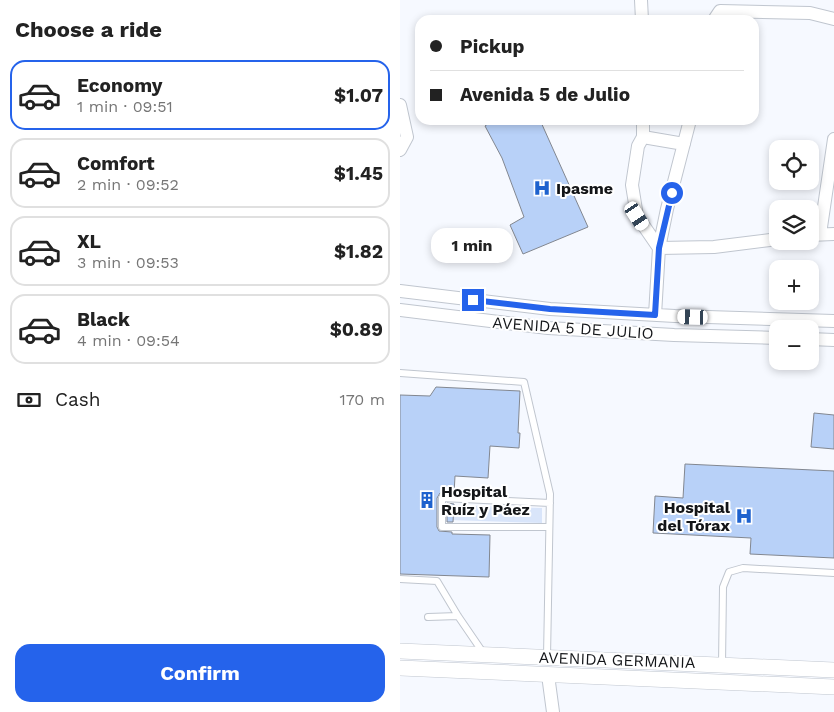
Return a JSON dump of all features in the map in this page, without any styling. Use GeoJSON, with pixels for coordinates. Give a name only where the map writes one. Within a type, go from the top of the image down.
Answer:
{"type":"FeatureCollection","features":[{"type":"Feature","properties":{"kind":"street"},"geometry":{"type":"LineString","coordinates":[[641,0],[642,15]]}},
{"type":"Feature","properties":{"kind":"street"},"geometry":{"type":"LineString","coordinates":[[810,13],[813,0]]}},
{"type":"Feature","properties":{"kind":"street"},"geometry":{"type":"LineString","coordinates":[[717,15],[720,11],[810,13],[834,19]]}},
{"type":"Feature","properties":{"kind":"street"},"geometry":{"type":"LineString","coordinates":[[400,105],[407,137],[400,150]]}},
{"type":"Feature","properties":{"kind":"street"},"geometry":{"type":"LineString","coordinates":[[643,125],[643,137],[638,146],[632,185],[637,216],[659,248]]}},
{"type":"Feature","properties":{"kind":"street"},"geometry":{"type":"LineString","coordinates":[[655,315],[659,248],[689,125]]}},
{"type":"Feature","properties":{"kind":"street"},"geometry":{"type":"LineString","coordinates":[[643,137],[684,144]]}},
{"type":"Feature","properties":{"kind":"street"},"geometry":{"type":"LineString","coordinates":[[819,214],[834,139]]}},
{"type":"Feature","properties":{"kind":"street"},"geometry":{"type":"LineString","coordinates":[[819,234],[834,234]]}},
{"type":"Feature","properties":{"kind":"street"},"geometry":{"type":"LineString","coordinates":[[659,248],[714,247],[769,240]]}},
{"type":"Feature","properties":{"kind":"street","name":"AVENIDA 5 DE JULIO"},"geometry":{"type":"LineString","coordinates":[[400,290],[550,309],[655,315],[834,321]]}},
{"type":"Feature","properties":{"kind":"street","name":"AVENIDA 5 DE JULIO"},"geometry":{"type":"LineString","coordinates":[[400,310],[548,328],[769,338]]}},
{"type":"Feature","properties":{"kind":"street"},"geometry":{"type":"LineString","coordinates":[[819,339],[834,340]]}},
{"type":"Feature","properties":{"kind":"street","name":"AVENIDA GERMANIA"},"geometry":{"type":"LineString","coordinates":[[400,651],[834,670]]}},
{"type":"Feature","properties":{"kind":"street","name":"AVENIDA GERMANIA"},"geometry":{"type":"LineString","coordinates":[[400,668],[834,687]]}},
{"type":"Feature","properties":{"kind":"street"},"geometry":{"type":"LineString","coordinates":[[548,675],[553,712]]}},
{"type":"Feature","properties":{"kind":"lane"},"geometry":{"type":"LineString","coordinates":[[400,373],[524,382],[550,494],[547,657]]}},
{"type":"Feature","properties":{"kind":"lane"},"geometry":{"type":"LineString","coordinates":[[549,527],[442,527],[442,498],[550,503]]}},
{"type":"Feature","properties":{"kind":"lane"},"geometry":{"type":"LineString","coordinates":[[722,664],[723,587],[729,572],[743,568],[834,573]]}},
{"type":"Feature","properties":{"kind":"lane"},"geometry":{"type":"LineString","coordinates":[[400,579],[437,581],[484,654]]}},
{"type":"Feature","properties":{"kind":"lane"},"geometry":{"type":"LineString","coordinates":[[428,617],[458,616]]}},
{"type":"Feature","properties":{"kind":"shaded area"},"geometry":{"type":"Polygon","coordinates":[[[451,505],[542,508],[542,523],[450,520],[451,505]]]}},
{"type":"Feature","properties":{"kind":"building","name":"Ipasme"},"geometry":{"type":"Polygon","coordinates":[[[542,125],[588,227],[523,254],[510,225],[524,217],[502,158],[485,126],[542,125]]]}},
{"type":"Feature","properties":{"kind":"building","name":"Hospital Ruíz y Páez"},"geometry":{"type":"Polygon","coordinates":[[[436,387],[520,391],[519,448],[490,446],[488,478],[455,476],[454,494],[440,493],[437,498],[437,527],[439,531],[452,532],[452,534],[490,535],[489,577],[400,574],[400,395],[430,396],[436,387]]]}},
{"type":"Feature","properties":{"kind":"building"},"geometry":{"type":"Polygon","coordinates":[[[814,413],[834,415],[834,449],[811,447],[814,413]]]}},
{"type":"Feature","properties":{"kind":"building","name":"Hospital del Tórax"},"geometry":{"type":"Polygon","coordinates":[[[685,464],[834,471],[834,558],[750,554],[751,538],[653,533],[655,496],[683,498],[685,464]]]}},
{"type":"Feature","properties":{"kind":"building"},"geometry":{"type":"Polygon","coordinates":[[[447,503],[454,504],[453,522],[447,522],[447,503]]]}},
{"type":"Feature","properties":{"kind":"place","name":"Ipasme"},"geometry":{"type":"Point","coordinates":[542,188]}},
{"type":"Feature","properties":{"kind":"place","name":"Hospital Ruíz y Páez"},"geometry":{"type":"Point","coordinates":[427,500]}},
{"type":"Feature","properties":{"kind":"place","name":"Hospital del Tórax"},"geometry":{"type":"Point","coordinates":[744,516]}},
{"type":"Feature","properties":{"kind":"route"},"geometry":{"type":"LineString","coordinates":[[473,300],[550,309],[655,315],[659,248],[672,193]]}}]}
